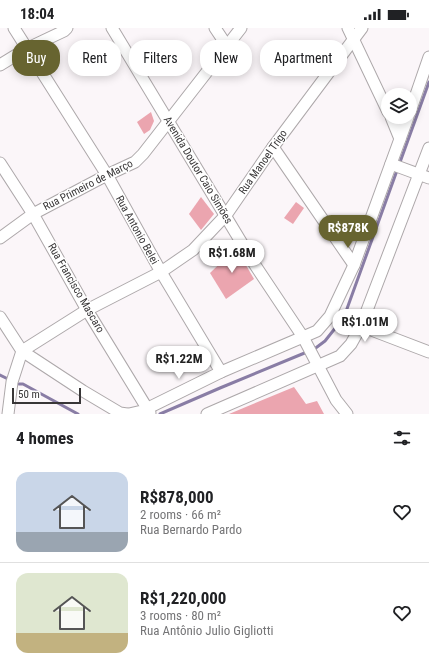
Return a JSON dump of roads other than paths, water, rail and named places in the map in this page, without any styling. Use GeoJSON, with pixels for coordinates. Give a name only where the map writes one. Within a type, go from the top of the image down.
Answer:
{"type":"FeatureCollection","features":[{"type":"Feature","properties":{"kind":"street","name":"Rua Antonio Belei"},"geometry":{"type":"LineString","coordinates":[[14,28],[21,40]]}},
{"type":"Feature","properties":{"kind":"street"},"geometry":{"type":"LineString","coordinates":[[45,40],[67,28]]}},
{"type":"Feature","properties":{"kind":"street","name":"Avenida Doutor Caio Simões"},"geometry":{"type":"LineString","coordinates":[[112,28],[255,265],[303,337],[336,400],[348,414]]}},
{"type":"Feature","properties":{"kind":"street"},"geometry":{"type":"LineString","coordinates":[[216,28],[223,40]]}},
{"type":"Feature","properties":{"kind":"street","name":"Rua Primeiro de Março"},"geometry":{"type":"LineString","coordinates":[[232,40],[241,28]]}},
{"type":"Feature","properties":{"kind":"street"},"geometry":{"type":"LineString","coordinates":[[348,28],[381,97]]}},
{"type":"Feature","properties":{"kind":"street","name":"Rua Manoel Trigo"},"geometry":{"type":"LineString","coordinates":[[22,351],[87,310],[161,272],[193,250],[226,215],[272,146],[362,28]]}},
{"type":"Feature","properties":{"kind":"street"},"geometry":{"type":"LineString","coordinates":[[417,92],[429,57]]}},
{"type":"Feature","properties":{"kind":"street"},"geometry":{"type":"LineString","coordinates":[[0,65],[12,58]]}},
{"type":"Feature","properties":{"kind":"street","name":"Rua Antonio Belei"},"geometry":{"type":"LineString","coordinates":[[43,76],[107,175],[161,272],[221,372]]}},
{"type":"Feature","properties":{"kind":"street","name":"Rua Primeiro de Março"},"geometry":{"type":"LineString","coordinates":[[0,238],[34,214],[107,175],[135,162],[143,154],[203,76]]}},
{"type":"Feature","properties":{"kind":"street"},"geometry":{"type":"LineString","coordinates":[[394,124],[400,139]]}},
{"type":"Feature","properties":{"kind":"street"},"geometry":{"type":"LineString","coordinates":[[0,317],[22,351],[82,391],[120,413],[128,414],[149,411],[221,372],[317,331],[330,316],[354,265],[394,166],[400,139],[405,124]]}},
{"type":"Feature","properties":{"kind":"street"},"geometry":{"type":"LineString","coordinates":[[272,146],[354,265]]}},
{"type":"Feature","properties":{"kind":"street"},"geometry":{"type":"LineString","coordinates":[[207,414],[314,358],[340,356],[351,344],[361,326],[420,175],[429,148]]}},
{"type":"Feature","properties":{"kind":"street","name":"Rua Francisco Mascaro"},"geometry":{"type":"LineString","coordinates":[[0,163],[34,214],[87,310],[149,411]]}},
{"type":"Feature","properties":{"kind":"street"},"geometry":{"type":"LineString","coordinates":[[394,166],[420,175]]}},
{"type":"Feature","properties":{"kind":"street"},"geometry":{"type":"LineString","coordinates":[[361,326],[429,352]]}},
{"type":"Feature","properties":{"kind":"street"},"geometry":{"type":"LineString","coordinates":[[8,414],[12,382],[22,351]]}},
{"type":"Feature","properties":{"kind":"waterway"},"geometry":{"type":"LineString","coordinates":[[313,350],[325,341],[344,317],[429,82]]}},
{"type":"Feature","properties":{"kind":"waterway"},"geometry":{"type":"LineString","coordinates":[[160,414],[307,352]]}},
{"type":"Feature","properties":{"kind":"waterway"},"geometry":{"type":"LineString","coordinates":[[0,375],[10,380]]}},
{"type":"Feature","properties":{"kind":"waterway"},"geometry":{"type":"LineString","coordinates":[[19,384],[23,384],[78,414]]}}]}
